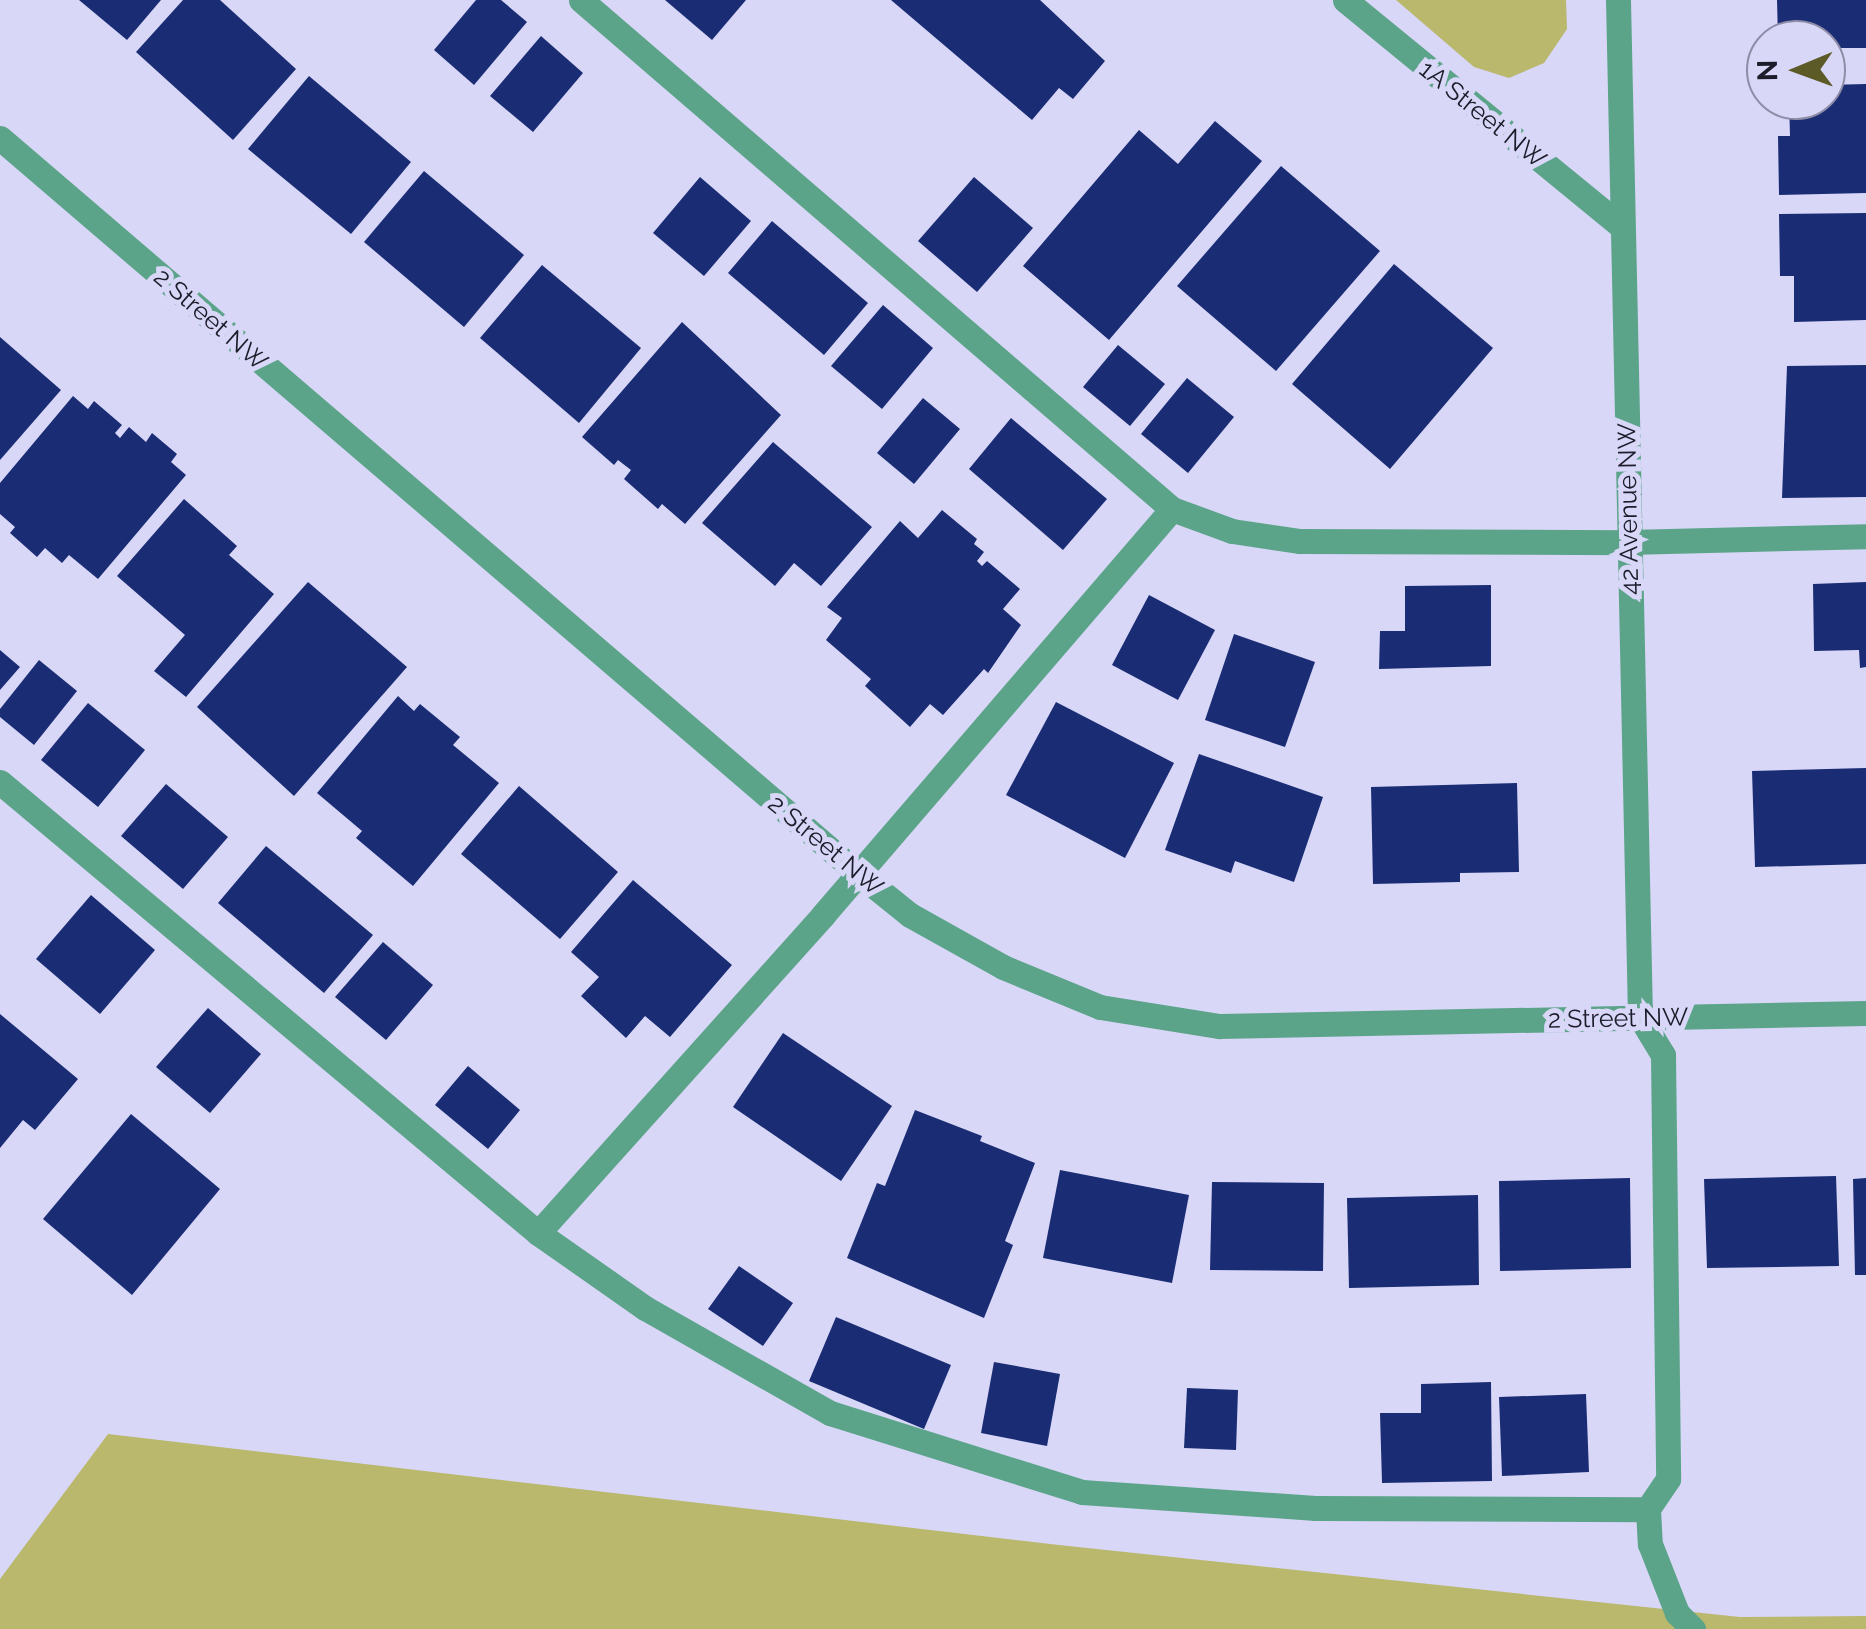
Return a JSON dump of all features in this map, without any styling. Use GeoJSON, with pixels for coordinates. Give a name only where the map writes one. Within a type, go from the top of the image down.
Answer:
{"type":"FeatureCollection","features":[{"type":"Feature","properties":{"kind":"street"},"geometry":{"type":"LineString","coordinates":[[581,0],[1172,509],[1232,531],[1300,541],[1628,542],[1866,536]]}},
{"type":"Feature","properties":{"kind":"street","name":"1A Street NW"},"geometry":{"type":"LineString","coordinates":[[1344,0],[1622,227]]}},
{"type":"Feature","properties":{"kind":"street","name":"42 Avenue NW"},"geometry":{"type":"LineString","coordinates":[[1618,0],[1640,1017]]}},
{"type":"Feature","properties":{"kind":"street","name":"2 Street NW"},"geometry":{"type":"LineString","coordinates":[[0,138],[858,874],[910,915],[1003,967],[1100,1007],[1219,1026],[1866,1013]]}},
{"type":"Feature","properties":{"kind":"street"},"geometry":{"type":"LineString","coordinates":[[538,1233],[858,874],[1172,509]]}},
{"type":"Feature","properties":{"kind":"street"},"geometry":{"type":"LineString","coordinates":[[0,782],[538,1233],[645,1308],[830,1413],[1082,1492],[1316,1508],[1648,1509]]}},
{"type":"Feature","properties":{"kind":"street"},"geometry":{"type":"LineString","coordinates":[[1640,1017],[1663,1055],[1664,1078],[1668,1479],[1648,1509],[1650,1544],[1677,1613],[1694,1629]]}},
{"type":"Feature","properties":{"kind":"shaded area"},"geometry":{"type":"Polygon","coordinates":[[[1396,0],[1566,0],[1567,29],[1544,63],[1509,78],[1474,67],[1396,0]]]}},
{"type":"Feature","properties":{"kind":"shaded area"},"geometry":{"type":"Polygon","coordinates":[[[108,1434],[1059,1545],[1740,1617],[1866,1616],[1866,1629],[0,1629],[0,1579],[108,1434]]]}},
{"type":"Feature","properties":{"kind":"building"},"geometry":{"type":"Polygon","coordinates":[[[79,0],[161,0],[127,40],[79,0]]]}},
{"type":"Feature","properties":{"kind":"building"},"geometry":{"type":"Polygon","coordinates":[[[183,0],[220,0],[296,69],[233,140],[136,52],[183,0]]]}},
{"type":"Feature","properties":{"kind":"building"},"geometry":{"type":"Polygon","coordinates":[[[476,0],[501,0],[527,22],[474,85],[434,50],[476,0]]]}},
{"type":"Feature","properties":{"kind":"building"},"geometry":{"type":"Polygon","coordinates":[[[665,0],[746,0],[712,40],[665,0]]]}},
{"type":"Feature","properties":{"kind":"building"},"geometry":{"type":"Polygon","coordinates":[[[891,0],[1040,0],[1105,61],[1073,99],[1059,88],[1032,120],[891,0]]]}},
{"type":"Feature","properties":{"kind":"building"},"geometry":{"type":"Polygon","coordinates":[[[1777,0],[1866,0],[1866,48],[1846,48],[1846,20],[1778,20],[1777,0]]]}},
{"type":"Feature","properties":{"kind":"building"},"geometry":{"type":"Polygon","coordinates":[[[541,36],[583,73],[533,132],[490,96],[541,36]]]}},
{"type":"Feature","properties":{"kind":"building"},"geometry":{"type":"Polygon","coordinates":[[[309,76],[411,162],[351,234],[248,149],[309,76]]]}},
{"type":"Feature","properties":{"kind":"building"},"geometry":{"type":"Polygon","coordinates":[[[1846,84],[1866,84],[1866,193],[1779,195],[1778,136],[1790,136],[1790,120],[1846,120],[1846,84]]]}},
{"type":"Feature","properties":{"kind":"building"},"geometry":{"type":"Polygon","coordinates":[[[1215,121],[1262,161],[1109,340],[1023,266],[1139,130],[1178,164],[1215,121]]]}},
{"type":"Feature","properties":{"kind":"building"},"geometry":{"type":"Polygon","coordinates":[[[1281,166],[1380,251],[1276,371],[1177,286],[1281,166]]]}},
{"type":"Feature","properties":{"kind":"building"},"geometry":{"type":"Polygon","coordinates":[[[424,171],[524,255],[464,327],[364,242],[424,171]]]}},
{"type":"Feature","properties":{"kind":"building"},"geometry":{"type":"Polygon","coordinates":[[[700,177],[751,221],[704,276],[653,233],[700,177]]]}},
{"type":"Feature","properties":{"kind":"building"},"geometry":{"type":"Polygon","coordinates":[[[974,177],[1033,228],[977,292],[918,241],[974,177]]]}},
{"type":"Feature","properties":{"kind":"building"},"geometry":{"type":"Polygon","coordinates":[[[1866,213],[1866,320],[1794,322],[1794,276],[1780,276],[1779,214],[1866,213]]]}},
{"type":"Feature","properties":{"kind":"building"},"geometry":{"type":"Polygon","coordinates":[[[772,221],[868,303],[824,355],[728,273],[772,221]]]}},
{"type":"Feature","properties":{"kind":"building"},"geometry":{"type":"Polygon","coordinates":[[[1394,264],[1493,348],[1390,469],[1292,384],[1394,264]]]}},
{"type":"Feature","properties":{"kind":"building"},"geometry":{"type":"Polygon","coordinates":[[[542,265],[641,348],[579,423],[480,338],[542,265]]]}},
{"type":"Feature","properties":{"kind":"building"},"geometry":{"type":"Polygon","coordinates":[[[883,305],[933,348],[882,409],[831,366],[883,305]]]}},
{"type":"Feature","properties":{"kind":"building"},"geometry":{"type":"Polygon","coordinates":[[[682,322],[781,415],[685,524],[662,504],[658,509],[624,479],[631,470],[618,460],[614,465],[582,437],[682,322]]]}},
{"type":"Feature","properties":{"kind":"building"},"geometry":{"type":"Polygon","coordinates":[[[0,337],[61,390],[0,460],[0,337]]]}},
{"type":"Feature","properties":{"kind":"building"},"geometry":{"type":"Polygon","coordinates":[[[1118,345],[1165,384],[1130,426],[1083,387],[1118,345]]]}},
{"type":"Feature","properties":{"kind":"building"},"geometry":{"type":"Polygon","coordinates":[[[1866,365],[1866,497],[1782,498],[1787,366],[1866,365]]]}},
{"type":"Feature","properties":{"kind":"building"},"geometry":{"type":"Polygon","coordinates":[[[1187,378],[1234,417],[1188,473],[1141,434],[1187,378]]]}},
{"type":"Feature","properties":{"kind":"building"},"geometry":{"type":"Polygon","coordinates":[[[73,396],[88,409],[94,401],[122,425],[115,433],[120,438],[129,427],[146,442],[152,433],[177,454],[171,462],[186,475],[98,579],[69,555],[62,563],[45,548],[37,557],[10,533],[15,527],[0,514],[0,483],[73,396]]]}},
{"type":"Feature","properties":{"kind":"building"},"geometry":{"type":"Polygon","coordinates":[[[923,398],[960,429],[914,484],[877,453],[923,398]]]}},
{"type":"Feature","properties":{"kind":"building"},"geometry":{"type":"Polygon","coordinates":[[[1011,418],[1107,499],[1063,550],[969,469],[1011,418]]]}},
{"type":"Feature","properties":{"kind":"building"},"geometry":{"type":"Polygon","coordinates":[[[773,442],[872,527],[821,586],[794,563],[775,586],[702,523],[773,442]]]}},
{"type":"Feature","properties":{"kind":"building"},"geometry":{"type":"Polygon","coordinates":[[[184,499],[237,546],[229,555],[274,594],[186,697],[154,671],[185,635],[117,576],[184,499]]]}},
{"type":"Feature","properties":{"kind":"building"},"geometry":{"type":"Polygon","coordinates":[[[942,510],[977,539],[974,544],[984,552],[977,561],[982,566],[987,561],[1020,589],[1003,609],[1021,625],[988,673],[984,669],[943,715],[930,704],[910,727],[865,686],[871,679],[826,640],[842,618],[827,607],[900,521],[918,538],[942,510]]]}},
{"type":"Feature","properties":{"kind":"building"},"geometry":{"type":"Polygon","coordinates":[[[308,582],[407,667],[294,796],[197,707],[308,582]]]}},
{"type":"Feature","properties":{"kind":"building"},"geometry":{"type":"Polygon","coordinates":[[[1866,582],[1866,667],[1860,668],[1859,650],[1814,651],[1813,584],[1866,582]]]}},
{"type":"Feature","properties":{"kind":"building"},"geometry":{"type":"Polygon","coordinates":[[[1491,585],[1491,666],[1379,669],[1380,631],[1405,631],[1405,586],[1491,585]]]}},
{"type":"Feature","properties":{"kind":"building"},"geometry":{"type":"Polygon","coordinates":[[[1149,595],[1215,630],[1178,700],[1112,665],[1149,595]]]}},
{"type":"Feature","properties":{"kind":"building"},"geometry":{"type":"Polygon","coordinates":[[[1234,634],[1315,662],[1285,747],[1205,720],[1234,634]]]}},
{"type":"Feature","properties":{"kind":"building"},"geometry":{"type":"Polygon","coordinates":[[[0,650],[20,667],[0,690],[0,650]]]}},
{"type":"Feature","properties":{"kind":"building"},"geometry":{"type":"Polygon","coordinates":[[[39,660],[77,691],[34,745],[0,717],[0,709],[39,660]]]}},
{"type":"Feature","properties":{"kind":"building"},"geometry":{"type":"Polygon","coordinates":[[[398,696],[414,711],[420,704],[460,737],[453,745],[499,783],[413,886],[356,838],[362,831],[317,793],[398,696]]]}},
{"type":"Feature","properties":{"kind":"building"},"geometry":{"type":"Polygon","coordinates":[[[1056,702],[1174,763],[1125,858],[1006,795],[1056,702]]]}},
{"type":"Feature","properties":{"kind":"building"},"geometry":{"type":"Polygon","coordinates":[[[88,703],[145,750],[98,807],[41,760],[88,703]]]}},
{"type":"Feature","properties":{"kind":"building"},"geometry":{"type":"Polygon","coordinates":[[[1199,754],[1323,797],[1294,882],[1235,861],[1231,873],[1165,850],[1199,754]]]}},
{"type":"Feature","properties":{"kind":"building"},"geometry":{"type":"Polygon","coordinates":[[[1866,768],[1866,864],[1755,867],[1752,771],[1866,768]]]}},
{"type":"Feature","properties":{"kind":"building"},"geometry":{"type":"Polygon","coordinates":[[[1517,783],[1519,872],[1460,873],[1460,882],[1373,884],[1371,787],[1517,783]]]}},
{"type":"Feature","properties":{"kind":"building"},"geometry":{"type":"Polygon","coordinates":[[[166,784],[228,837],[183,889],[121,836],[166,784]]]}},
{"type":"Feature","properties":{"kind":"building"},"geometry":{"type":"Polygon","coordinates":[[[519,786],[618,872],[560,939],[461,854],[519,786]]]}},
{"type":"Feature","properties":{"kind":"building"},"geometry":{"type":"Polygon","coordinates":[[[266,846],[373,935],[324,993],[218,903],[266,846]]]}},
{"type":"Feature","properties":{"kind":"building"},"geometry":{"type":"Polygon","coordinates":[[[633,880],[732,965],[670,1037],[645,1016],[626,1038],[581,996],[599,977],[571,952],[633,880]]]}},
{"type":"Feature","properties":{"kind":"building"},"geometry":{"type":"Polygon","coordinates":[[[91,895],[155,950],[100,1014],[36,959],[91,895]]]}},
{"type":"Feature","properties":{"kind":"building"},"geometry":{"type":"Polygon","coordinates":[[[383,942],[433,985],[386,1040],[335,997],[383,942]]]}},
{"type":"Feature","properties":{"kind":"building"},"geometry":{"type":"Polygon","coordinates":[[[208,1008],[261,1054],[210,1113],[156,1067],[208,1008]]]}},
{"type":"Feature","properties":{"kind":"building"},"geometry":{"type":"Polygon","coordinates":[[[0,1014],[78,1079],[35,1130],[23,1120],[0,1148],[0,1014]]]}},
{"type":"Feature","properties":{"kind":"building"},"geometry":{"type":"Polygon","coordinates":[[[783,1033],[892,1106],[841,1181],[733,1107],[783,1033]]]}},
{"type":"Feature","properties":{"kind":"building"},"geometry":{"type":"Polygon","coordinates":[[[468,1066],[520,1110],[488,1149],[435,1105],[468,1066]]]}},
{"type":"Feature","properties":{"kind":"building"},"geometry":{"type":"Polygon","coordinates":[[[915,1110],[982,1136],[980,1141],[1035,1163],[1005,1241],[1013,1245],[984,1318],[847,1258],[877,1183],[885,1186],[915,1110]]]}},
{"type":"Feature","properties":{"kind":"building"},"geometry":{"type":"Polygon","coordinates":[[[131,1114],[220,1189],[132,1295],[43,1219],[131,1114]]]}},
{"type":"Feature","properties":{"kind":"building"},"geometry":{"type":"Polygon","coordinates":[[[1060,1170],[1189,1195],[1172,1283],[1043,1258],[1060,1170]]]}},
{"type":"Feature","properties":{"kind":"building"},"geometry":{"type":"Polygon","coordinates":[[[1836,1176],[1839,1266],[1707,1268],[1704,1179],[1836,1176]]]}},
{"type":"Feature","properties":{"kind":"building"},"geometry":{"type":"Polygon","coordinates":[[[1630,1178],[1631,1268],[1500,1271],[1499,1181],[1630,1178]]]}},
{"type":"Feature","properties":{"kind":"building"},"geometry":{"type":"Polygon","coordinates":[[[1866,1178],[1866,1275],[1855,1275],[1853,1179],[1866,1178]]]}},
{"type":"Feature","properties":{"kind":"building"},"geometry":{"type":"Polygon","coordinates":[[[1212,1182],[1324,1183],[1323,1271],[1210,1270],[1212,1182]]]}},
{"type":"Feature","properties":{"kind":"building"},"geometry":{"type":"Polygon","coordinates":[[[1478,1195],[1479,1285],[1349,1288],[1347,1198],[1478,1195]]]}},
{"type":"Feature","properties":{"kind":"building"},"geometry":{"type":"Polygon","coordinates":[[[739,1266],[793,1303],[763,1346],[708,1309],[739,1266]]]}},
{"type":"Feature","properties":{"kind":"building"},"geometry":{"type":"Polygon","coordinates":[[[836,1317],[951,1365],[924,1429],[809,1381],[836,1317]]]}},
{"type":"Feature","properties":{"kind":"building"},"geometry":{"type":"Polygon","coordinates":[[[994,1362],[1060,1374],[1047,1446],[981,1433],[994,1362]]]}},
{"type":"Feature","properties":{"kind":"building"},"geometry":{"type":"Polygon","coordinates":[[[1491,1382],[1492,1481],[1382,1483],[1380,1413],[1421,1413],[1421,1384],[1491,1382]]]}},
{"type":"Feature","properties":{"kind":"building"},"geometry":{"type":"Polygon","coordinates":[[[1187,1388],[1238,1390],[1236,1450],[1184,1448],[1187,1388]]]}},
{"type":"Feature","properties":{"kind":"building"},"geometry":{"type":"Polygon","coordinates":[[[1586,1394],[1589,1472],[1502,1476],[1499,1397],[1586,1394]]]}}]}
